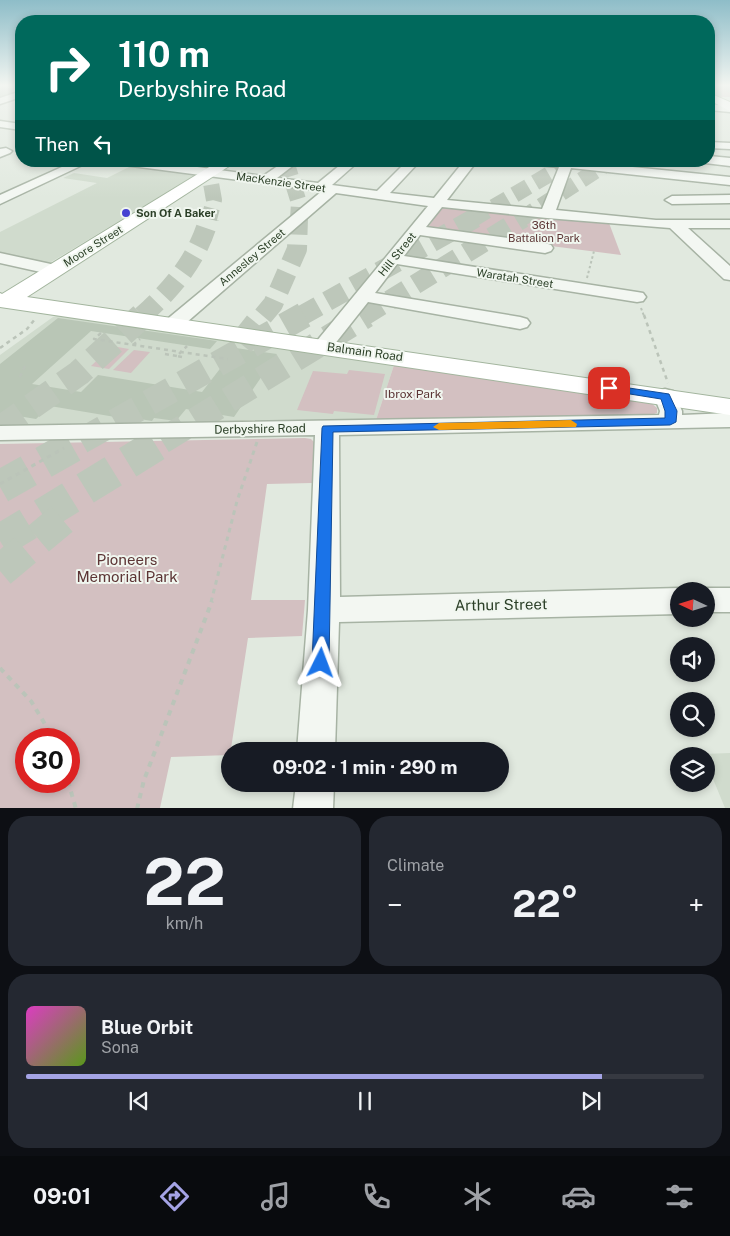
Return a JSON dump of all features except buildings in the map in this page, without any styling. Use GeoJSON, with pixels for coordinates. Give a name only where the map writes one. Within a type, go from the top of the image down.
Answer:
{"type":"FeatureCollection","features":[{"type":"Feature","properties":{"kind":"main road","name":"Moore Street"},"geometry":{"type":"LineString","coordinates":[[3,300],[221,167]]}},
{"type":"Feature","properties":{"kind":"main road","name":"Balmain Road"},"geometry":{"type":"LineString","coordinates":[[3,300],[172,325],[668,392],[730,407]]}},
{"type":"Feature","properties":{"kind":"street"},"geometry":{"type":"LineString","coordinates":[[0,124],[15,126]]}},
{"type":"Feature","properties":{"kind":"street"},"geometry":{"type":"LineString","coordinates":[[715,145],[730,146]]}},
{"type":"Feature","properties":{"kind":"street"},"geometry":{"type":"LineString","coordinates":[[715,161],[730,162]]}},
{"type":"Feature","properties":{"kind":"street"},"geometry":{"type":"LineString","coordinates":[[0,200],[72,167]]}},
{"type":"Feature","properties":{"kind":"street","name":"MacKenzie Street"},"geometry":{"type":"LineString","coordinates":[[168,167],[442,204],[674,224],[730,224]]}},
{"type":"Feature","properties":{"kind":"street"},"geometry":{"type":"LineString","coordinates":[[265,180],[284,167]]}},
{"type":"Feature","properties":{"kind":"street","name":"Annesley Street"},"geometry":{"type":"LineString","coordinates":[[172,325],[327,188],[347,167]]}},
{"type":"Feature","properties":{"kind":"street"},"geometry":{"type":"LineString","coordinates":[[380,195],[408,167]]}},
{"type":"Feature","properties":{"kind":"street","name":"Hill Street"},"geometry":{"type":"LineString","coordinates":[[324,346],[416,230],[442,204],[467,167]]}},
{"type":"Feature","properties":{"kind":"street"},"geometry":{"type":"LineString","coordinates":[[547,214],[565,167]]}},
{"type":"Feature","properties":{"kind":"street"},"geometry":{"type":"LineString","coordinates":[[595,167],[730,181]]}},
{"type":"Feature","properties":{"kind":"street"},"geometry":{"type":"LineString","coordinates":[[671,175],[669,186],[672,200],[693,224]]}},
{"type":"Feature","properties":{"kind":"street"},"geometry":{"type":"LineString","coordinates":[[672,200],[730,199]]}},
{"type":"Feature","properties":{"kind":"street"},"geometry":{"type":"LineString","coordinates":[[674,224],[730,275]]}},
{"type":"Feature","properties":{"kind":"street"},"geometry":{"type":"LineString","coordinates":[[416,230],[545,248]]}},
{"type":"Feature","properties":{"kind":"street"},"geometry":{"type":"LineString","coordinates":[[0,258],[54,270]]}},
{"type":"Feature","properties":{"kind":"street","name":"Waratah Street"},"geometry":{"type":"LineString","coordinates":[[393,259],[637,297]]}},
{"type":"Feature","properties":{"kind":"street"},"geometry":{"type":"LineString","coordinates":[[364,296],[520,323]]}},
{"type":"Feature","properties":{"kind":"street"},"geometry":{"type":"LineString","coordinates":[[668,392],[671,411],[670,422]]}},
{"type":"Feature","properties":{"kind":"street","name":"Derbyshire Road"},"geometry":{"type":"LineString","coordinates":[[0,433],[730,420]]}},
{"type":"Feature","properties":{"kind":"street"},"geometry":{"type":"LineString","coordinates":[[317,742],[324,610],[328,428]]}},
{"type":"Feature","properties":{"kind":"street"},"geometry":{"type":"LineString","coordinates":[[715,600],[730,600]]}},
{"type":"Feature","properties":{"kind":"street","name":"Arthur Street"},"geometry":{"type":"LineString","coordinates":[[324,610],[670,601]]}},
{"type":"Feature","properties":{"kind":"street"},"geometry":{"type":"LineString","coordinates":[[313,808],[314,792]]}},
{"type":"Feature","properties":{"kind":"path"},"geometry":{"type":"LineString","coordinates":[[584,289],[594,251]]}},
{"type":"Feature","properties":{"kind":"path"},"geometry":{"type":"LineString","coordinates":[[637,297],[668,392]]}},
{"type":"Feature","properties":{"kind":"path"},"geometry":{"type":"LineString","coordinates":[[0,348],[32,325],[37,314]]}},
{"type":"Feature","properties":{"kind":"path"},"geometry":{"type":"LineString","coordinates":[[101,333],[94,339],[228,359]]}},
{"type":"Feature","properties":{"kind":"path"},"geometry":{"type":"LineString","coordinates":[[133,345],[140,339]]}},
{"type":"Feature","properties":{"kind":"path"},"geometry":{"type":"LineString","coordinates":[[177,356],[187,346]]}},
{"type":"Feature","properties":{"kind":"path"},"geometry":{"type":"LineString","coordinates":[[165,354],[182,357]]}},
{"type":"Feature","properties":{"kind":"path"},"geometry":{"type":"LineString","coordinates":[[20,377],[25,366]]}},
{"type":"Feature","properties":{"kind":"path"},"geometry":{"type":"LineString","coordinates":[[0,484],[91,432]]}},
{"type":"Feature","properties":{"kind":"path"},"geometry":{"type":"LineString","coordinates":[[137,808],[156,746],[209,612],[237,501],[258,437]]}},
{"type":"Feature","properties":{"kind":"path"},"geometry":{"type":"LineString","coordinates":[[0,668],[25,692],[45,719],[49,728]]}},
{"type":"Feature","properties":{"kind":"path"},"geometry":{"type":"LineString","coordinates":[[72,793],[76,808]]}},
{"type":"Feature","properties":{"kind":"shaded area"},"geometry":{"type":"Polygon","coordinates":[[[129,167],[150,167],[199,173],[46,265],[0,255],[0,232],[97,183],[63,178],[74,173],[107,178],[129,167]]]}},
{"type":"Feature","properties":{"kind":"shaded area"},"geometry":{"type":"Polygon","coordinates":[[[61,315],[394,365],[376,420],[0,429],[0,355],[53,317],[61,315]]]}},
{"type":"Feature","properties":{"kind":"shaded area"},"geometry":{"type":"Polygon","coordinates":[[[730,753],[730,808],[725,808],[715,784],[715,754],[730,753]]]}},
{"type":"Feature","properties":{"kind":"green space","name":"36th Battalion Park"},"geometry":{"type":"Polygon","coordinates":[[[443,206],[609,223],[621,255],[426,230],[443,206]]]}},
{"type":"Feature","properties":{"kind":"green space"},"geometry":{"type":"Polygon","coordinates":[[[112,346],[129,349],[109,369],[91,366],[112,346]]]}},
{"type":"Feature","properties":{"kind":"green space"},"geometry":{"type":"Polygon","coordinates":[[[134,350],[150,352],[131,373],[113,370],[134,350]]]}},
{"type":"Feature","properties":{"kind":"green space","name":"Ibrox Park"},"geometry":{"type":"Polygon","coordinates":[[[394,365],[650,402],[657,408],[657,413],[651,415],[376,420],[394,365]]]}},
{"type":"Feature","properties":{"kind":"green space"},"geometry":{"type":"Polygon","coordinates":[[[349,370],[385,374],[374,415],[334,411],[333,414],[297,410],[313,371],[347,374],[349,370]]]}},
{"type":"Feature","properties":{"kind":"green space","name":"Pioneers Memorial Park"},"geometry":{"type":"Polygon","coordinates":[[[311,439],[314,442],[312,483],[267,484],[251,600],[305,600],[302,636],[248,638],[232,742],[221,742],[221,755],[171,757],[160,808],[0,808],[0,444],[311,439]]]}},
{"type":"Feature","properties":{"kind":"tunnel"},"geometry":{"type":"LineString","coordinates":[[208,167],[214,200],[209,219]]}},
{"type":"Feature","properties":{"kind":"tunnel"},"geometry":{"type":"LineString","coordinates":[[288,167],[299,203],[298,219]]}},
{"type":"Feature","properties":{"kind":"tunnel"},"geometry":{"type":"LineString","coordinates":[[473,219],[562,167]]}},
{"type":"Feature","properties":{"kind":"tunnel"},"geometry":{"type":"LineString","coordinates":[[521,219],[602,167]]}},
{"type":"Feature","properties":{"kind":"tunnel"},"geometry":{"type":"LineString","coordinates":[[142,316],[164,295],[183,272],[198,247],[209,218]]}},
{"type":"Feature","properties":{"kind":"tunnel"},"geometry":{"type":"LineString","coordinates":[[263,316],[273,304],[297,249],[298,218]]}},
{"type":"Feature","properties":{"kind":"tunnel"},"geometry":{"type":"LineString","coordinates":[[301,316],[475,218]]}},
{"type":"Feature","properties":{"kind":"tunnel"},"geometry":{"type":"LineString","coordinates":[[364,316],[523,218]]}},
{"type":"Feature","properties":{"kind":"tunnel"},"geometry":{"type":"LineString","coordinates":[[0,429],[79,373],[143,315]]}},
{"type":"Feature","properties":{"kind":"tunnel"},"geometry":{"type":"LineString","coordinates":[[241,344],[264,315]]}},
{"type":"Feature","properties":{"kind":"tunnel"},"geometry":{"type":"LineString","coordinates":[[81,441],[304,315]]}},
{"type":"Feature","properties":{"kind":"tunnel"},"geometry":{"type":"LineString","coordinates":[[162,441],[366,315]]}},
{"type":"Feature","properties":{"kind":"tunnel"},"geometry":{"type":"LineString","coordinates":[[0,487],[83,440]]}},
{"type":"Feature","properties":{"kind":"tunnel"},"geometry":{"type":"LineString","coordinates":[[0,541],[164,440]]}},
{"type":"Feature","properties":{"kind":"tunnel"},"geometry":{"type":"LineString","coordinates":[[0,571],[62,519]]}},
{"type":"Feature","properties":{"kind":"slow traffic"},"geometry":{"type":"LineString","coordinates":[[439,427],[571,424]]}},
{"type":"Feature","properties":{"kind":"place","name":"Son Of A Baker"},"geometry":{"type":"Point","coordinates":[126,213]}},
{"type":"Feature","properties":{"kind":"route"},"geometry":{"type":"LineString","coordinates":[[321,663],[328,428],[670,422],[672,418],[671,411],[665,396],[609,388]]}}]}
